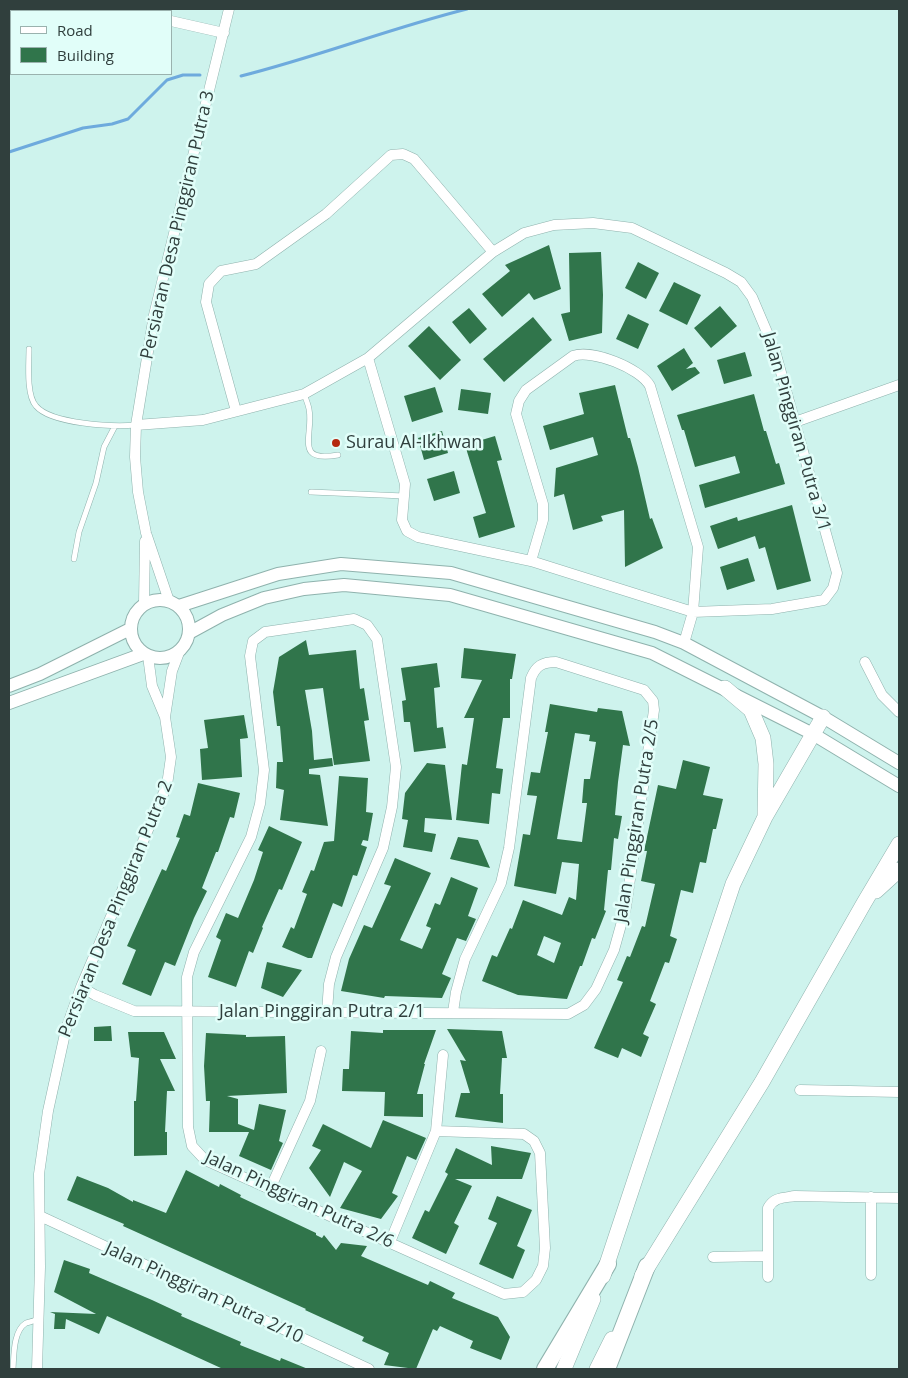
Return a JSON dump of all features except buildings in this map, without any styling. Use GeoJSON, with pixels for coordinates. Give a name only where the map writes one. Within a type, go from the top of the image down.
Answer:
{"type":"FeatureCollection","features":[{"type":"Feature","properties":{"kind":"main road"},"geometry":{"type":"LineString","coordinates":[[725,688],[751,710],[763,738],[766,764],[765,818]]}},
{"type":"Feature","properties":{"kind":"main road"},"geometry":{"type":"LineString","coordinates":[[564,1369],[608,1264],[733,884],[765,818],[824,717]]}},
{"type":"Feature","properties":{"kind":"main road"},"geometry":{"type":"LineString","coordinates":[[597,1369],[647,1266],[762,1082],[899,844]]}},
{"type":"Feature","properties":{"kind":"main road"},"geometry":{"type":"LineString","coordinates":[[864,903],[899,870]]}},
{"type":"Feature","properties":{"kind":"main road"},"geometry":{"type":"LineString","coordinates":[[545,1369],[608,1264]]}},
{"type":"Feature","properties":{"kind":"main road"},"geometry":{"type":"LineString","coordinates":[[607,1369],[647,1266]]}},
{"type":"Feature","properties":{"kind":"street","name":"Persiaran Desa Pinggiran Putra 3"},"geometry":{"type":"LineString","coordinates":[[174,603],[146,532],[138,492],[135,456],[136,425],[154,315],[229,9]]}},
{"type":"Feature","properties":{"kind":"street"},"geometry":{"type":"LineString","coordinates":[[172,21],[224,33]]}},
{"type":"Feature","properties":{"kind":"street"},"geometry":{"type":"LineString","coordinates":[[236,412],[206,302],[209,284],[221,271],[256,264],[326,214],[391,155],[403,154],[414,159],[493,252]]}},
{"type":"Feature","properties":{"kind":"street","name":"Jalan Pinggiran Putra 3/1"},"geometry":{"type":"LineString","coordinates":[[136,425],[203,420],[304,394],[368,358],[493,252],[524,234],[554,225],[593,223],[632,228],[726,273],[740,282],[752,296],[775,351],[836,573],[833,588],[824,600],[772,610],[693,612]]}},
{"type":"Feature","properties":{"kind":"street"},"geometry":{"type":"LineString","coordinates":[[531,561],[544,511],[516,414],[519,401],[526,390],[580,353],[588,353],[614,361],[642,376],[650,386],[698,547],[693,612],[684,643]]}},
{"type":"Feature","properties":{"kind":"street"},"geometry":{"type":"LineString","coordinates":[[368,358],[404,484],[402,520],[407,531],[418,537],[531,561],[693,612]]}},
{"type":"Feature","properties":{"kind":"street"},"geometry":{"type":"LineString","coordinates":[[795,422],[899,385]]}},
{"type":"Feature","properties":{"kind":"street","name":"Persiaran Desa Pinggiran Putra 3"},"geometry":{"type":"LineString","coordinates":[[144,604],[146,532]]}},
{"type":"Feature","properties":{"kind":"street"},"geometry":{"type":"LineString","coordinates":[[146,655],[136,647],[132,638],[130,629],[132,619],[136,611],[144,604],[160,599],[174,603],[278,574],[341,564],[451,573],[655,632],[684,643],[824,717],[899,763]]}},
{"type":"Feature","properties":{"kind":"street"},"geometry":{"type":"LineString","coordinates":[[189,633],[222,615],[264,598],[304,589],[344,585],[450,595],[652,653],[725,688],[813,734],[899,786]]}},
{"type":"Feature","properties":{"kind":"street"},"geometry":{"type":"LineString","coordinates":[[9,703],[146,655],[165,658],[180,650],[186,642],[189,633],[187,618],[174,603]]}},
{"type":"Feature","properties":{"kind":"street","name":"Jalan Pinggiran Putra 2/6"},"geometry":{"type":"LineString","coordinates":[[327,1012],[329,984],[336,957],[383,848],[392,807],[396,767],[377,639],[367,625],[354,619],[265,632],[253,641],[250,656],[264,770],[260,804],[250,837],[194,952],[187,978],[188,1127],[192,1146],[205,1160],[504,1294],[523,1292],[536,1280],[543,1266],[545,1248],[540,1153],[534,1141],[524,1134],[436,1131]]}},
{"type":"Feature","properties":{"kind":"street"},"geometry":{"type":"LineString","coordinates":[[9,686],[40,674],[130,629]]}},
{"type":"Feature","properties":{"kind":"street","name":"Persiaran Desa Pinggiran Putra 2"},"geometry":{"type":"LineString","coordinates":[[165,717],[172,671],[180,650]]}},
{"type":"Feature","properties":{"kind":"street","name":"Persiaran Desa Pinggiran Putra 2"},"geometry":{"type":"LineString","coordinates":[[37,1369],[40,1174],[48,1111],[66,1029],[81,987],[167,785],[171,758],[165,717],[152,686],[146,655]]}},
{"type":"Feature","properties":{"kind":"street","name":"Jalan Pinggiran Putra 2/5"},"geometry":{"type":"LineString","coordinates":[[453,1012],[465,959],[500,883],[509,848],[531,678],[534,670],[540,664],[556,662],[644,690],[653,701],[654,710],[626,907],[614,950],[596,989],[584,1005],[568,1014]]}},
{"type":"Feature","properties":{"kind":"street"},"geometry":{"type":"LineString","coordinates":[[865,662],[882,695],[899,712]]}},
{"type":"Feature","properties":{"kind":"street","name":"Jalan Pinggiran Putra 2/1"},"geometry":{"type":"LineString","coordinates":[[81,987],[95,995],[134,1011],[568,1014]]}},
{"type":"Feature","properties":{"kind":"street"},"geometry":{"type":"LineString","coordinates":[[270,1189],[310,1101],[321,1051]]}},
{"type":"Feature","properties":{"kind":"street"},"geometry":{"type":"LineString","coordinates":[[390,1242],[436,1131],[443,1055]]}},
{"type":"Feature","properties":{"kind":"street"},"geometry":{"type":"LineString","coordinates":[[800,1090],[899,1092]]}},
{"type":"Feature","properties":{"kind":"street"},"geometry":{"type":"LineString","coordinates":[[768,1277],[768,1208],[772,1201],[778,1198],[795,1196],[899,1198]]}},
{"type":"Feature","properties":{"kind":"street"},"geometry":{"type":"LineString","coordinates":[[870,1198],[871,1275]]}},
{"type":"Feature","properties":{"kind":"street","name":"Jalan Pinggiran Putra 2/10"},"geometry":{"type":"LineString","coordinates":[[40,1216],[369,1369]]}},
{"type":"Feature","properties":{"kind":"street"},"geometry":{"type":"LineString","coordinates":[[712,1257],[768,1256]]}},
{"type":"Feature","properties":{"kind":"lane"},"geometry":{"type":"LineString","coordinates":[[29,349],[31,394],[35,405],[46,413],[61,419],[115,426],[136,425]]}},
{"type":"Feature","properties":{"kind":"lane"},"geometry":{"type":"LineString","coordinates":[[304,394],[309,410],[307,438],[312,453],[323,458],[338,455]]}},
{"type":"Feature","properties":{"kind":"lane"},"geometry":{"type":"LineString","coordinates":[[74,560],[79,532],[96,484],[104,447],[115,426]]}},
{"type":"Feature","properties":{"kind":"lane"},"geometry":{"type":"LineString","coordinates":[[311,492],[404,496]]}},
{"type":"Feature","properties":{"kind":"lane"},"geometry":{"type":"LineString","coordinates":[[13,1369],[18,1333],[25,1324],[38,1319]]}},
{"type":"Feature","properties":{"kind":"waterway"},"geometry":{"type":"LineString","coordinates":[[241,76],[467,9]]}},
{"type":"Feature","properties":{"kind":"waterway"},"geometry":{"type":"LineString","coordinates":[[9,152],[83,128],[112,124],[128,119],[167,80],[183,75],[200,75]]}},
{"type":"Feature","properties":{"kind":"place","name":"Surau Al-Ikhwan"},"geometry":{"type":"Point","coordinates":[336,443]}}]}
